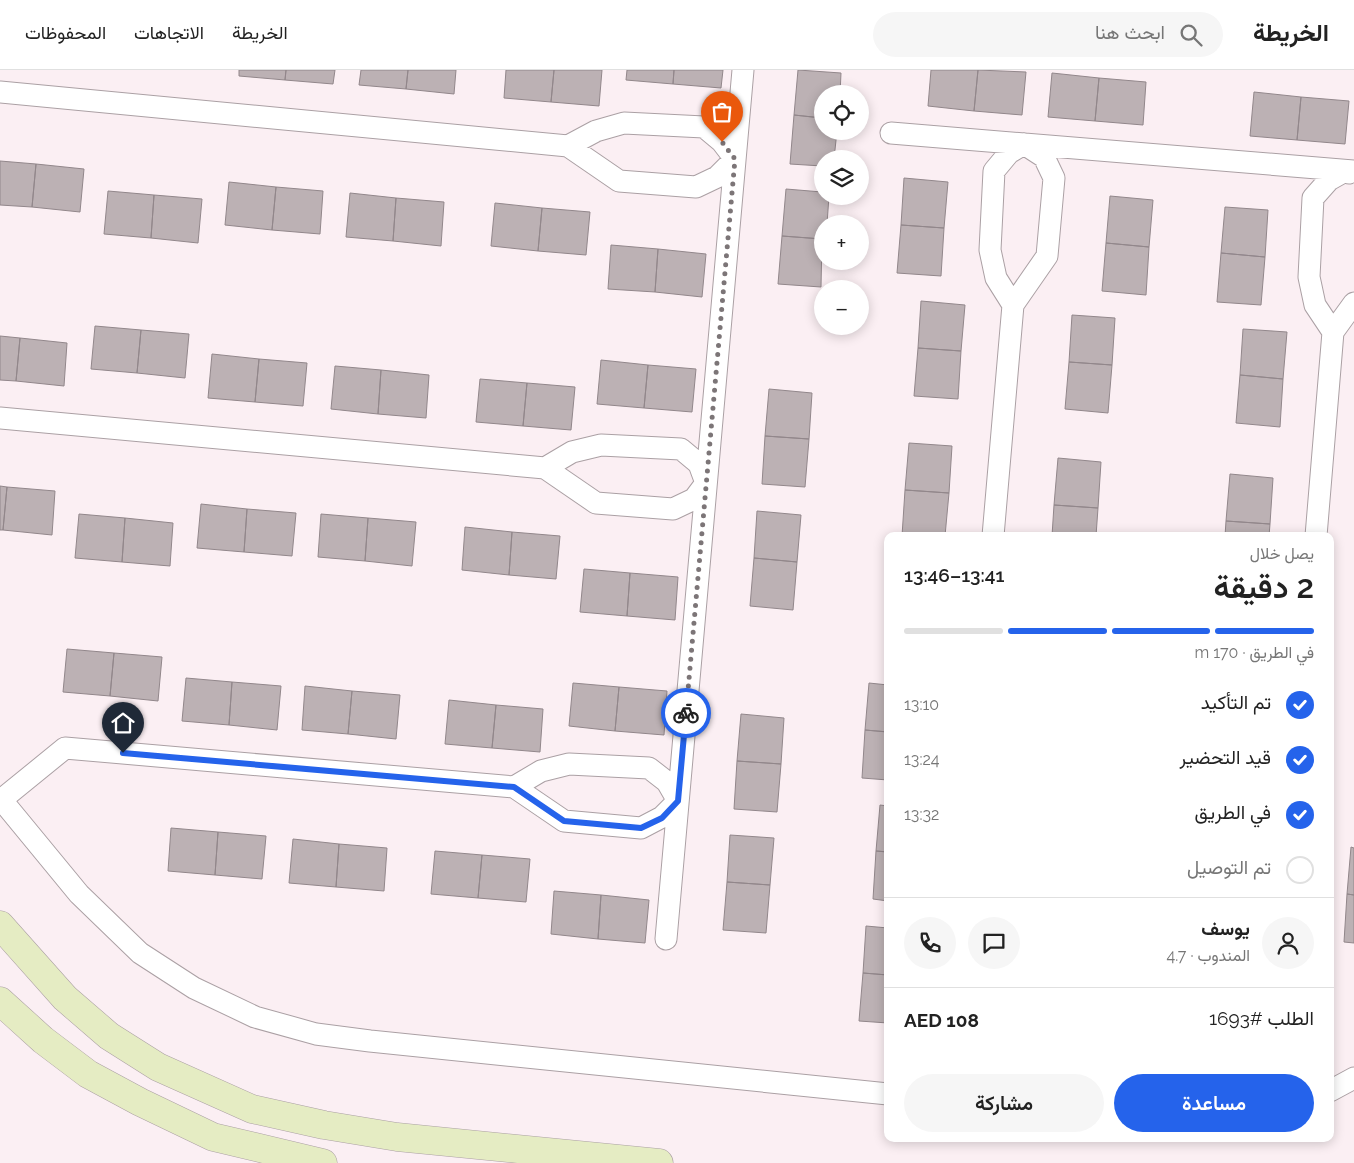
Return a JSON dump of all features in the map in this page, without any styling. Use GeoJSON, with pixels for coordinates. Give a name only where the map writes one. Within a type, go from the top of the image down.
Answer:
{"type":"FeatureCollection","features":[{"type":"Feature","properties":{"kind":"main road"},"geometry":{"type":"LineString","coordinates":[[0,925],[65,998],[109,1036],[158,1066],[252,1109],[324,1125],[398,1137],[659,1163]]}},
{"type":"Feature","properties":{"kind":"main road"},"geometry":{"type":"LineString","coordinates":[[0,1001],[43,1040],[88,1074],[140,1102],[213,1137],[323,1163]]}},
{"type":"Feature","properties":{"kind":"street"},"geometry":{"type":"LineString","coordinates":[[666,939],[743,70]]}},
{"type":"Feature","properties":{"kind":"street"},"geometry":{"type":"LineString","coordinates":[[0,92],[568,146],[619,181],[696,187],[717,177],[735,159]]}},
{"type":"Feature","properties":{"kind":"street"},"geometry":{"type":"LineString","coordinates":[[568,146],[596,131],[624,123],[704,127],[722,142],[735,159]]}},
{"type":"Feature","properties":{"kind":"street"},"geometry":{"type":"LineString","coordinates":[[891,133],[1351,173]]}},
{"type":"Feature","properties":{"kind":"street"},"geometry":{"type":"LineString","coordinates":[[993,532],[1013,305],[1047,256],[1054,178],[1044,157],[1024,144]]}},
{"type":"Feature","properties":{"kind":"street"},"geometry":{"type":"LineString","coordinates":[[1013,305],[996,278],[990,250],[994,171],[1009,153],[1024,144]]}},
{"type":"Feature","properties":{"kind":"street"},"geometry":{"type":"LineString","coordinates":[[1332,332],[1315,305],[1309,277],[1313,198],[1329,180],[1351,173]]}},
{"type":"Feature","properties":{"kind":"street"},"geometry":{"type":"LineString","coordinates":[[1316,532],[1332,332],[1354,303]]}},
{"type":"Feature","properties":{"kind":"street"},"geometry":{"type":"LineString","coordinates":[[0,418],[545,468],[596,503],[673,509],[694,499],[706,482]]}},
{"type":"Feature","properties":{"kind":"street"},"geometry":{"type":"LineString","coordinates":[[545,468],[572,452],[600,445],[680,449],[698,464],[706,482]]}},
{"type":"Feature","properties":{"kind":"street"},"geometry":{"type":"LineString","coordinates":[[678,801],[662,818],[641,828],[564,821],[514,787],[64,748],[1,799],[79,894],[140,953],[194,988],[255,1018],[316,1034],[370,1041],[884,1094]]}},
{"type":"Feature","properties":{"kind":"street"},"geometry":{"type":"LineString","coordinates":[[514,787],[541,771],[569,764],[649,768],[667,782],[678,801]]}},
{"type":"Feature","properties":{"kind":"street"},"geometry":{"type":"LineString","coordinates":[[1334,1089],[1354,1078]]}},
{"type":"Feature","properties":{"kind":"building"},"geometry":{"type":"Polygon","coordinates":[[[239,70],[286,70],[285,80],[239,76],[239,70]]]}},
{"type":"Feature","properties":{"kind":"building"},"geometry":{"type":"Polygon","coordinates":[[[286,70],[335,70],[333,84],[285,80],[286,70]]]}},
{"type":"Feature","properties":{"kind":"building"},"geometry":{"type":"Polygon","coordinates":[[[361,70],[408,70],[406,89],[359,85],[361,70]]]}},
{"type":"Feature","properties":{"kind":"building"},"geometry":{"type":"Polygon","coordinates":[[[408,70],[456,70],[454,94],[406,89],[408,70]]]}},
{"type":"Feature","properties":{"kind":"building"},"geometry":{"type":"Polygon","coordinates":[[[506,70],[554,70],[551,102],[504,98],[506,70]]]}},
{"type":"Feature","properties":{"kind":"building"},"geometry":{"type":"Polygon","coordinates":[[[554,70],[602,70],[599,106],[551,102],[554,70]]]}},
{"type":"Feature","properties":{"kind":"building"},"geometry":{"type":"Polygon","coordinates":[[[627,70],[674,70],[673,84],[626,80],[627,70]]]}},
{"type":"Feature","properties":{"kind":"building"},"geometry":{"type":"Polygon","coordinates":[[[674,70],[723,70],[721,88],[673,84],[674,70]]]}},
{"type":"Feature","properties":{"kind":"building"},"geometry":{"type":"Polygon","coordinates":[[[798,70],[841,73],[840,85],[814,85],[814,117],[794,115],[798,70]]]}},
{"type":"Feature","properties":{"kind":"building"},"geometry":{"type":"Polygon","coordinates":[[[931,70],[978,70],[974,111],[928,106],[931,70]]]}},
{"type":"Feature","properties":{"kind":"building"},"geometry":{"type":"Polygon","coordinates":[[[978,70],[1026,72],[1022,115],[974,111],[978,70]]]}},
{"type":"Feature","properties":{"kind":"building"},"geometry":{"type":"Polygon","coordinates":[[[1052,73],[1099,78],[1095,121],[1048,117],[1052,73]]]}},
{"type":"Feature","properties":{"kind":"building"},"geometry":{"type":"Polygon","coordinates":[[[1099,78],[1146,82],[1143,125],[1095,121],[1099,78]]]}},
{"type":"Feature","properties":{"kind":"building"},"geometry":{"type":"Polygon","coordinates":[[[1254,92],[1301,97],[1297,140],[1250,136],[1254,92]]]}},
{"type":"Feature","properties":{"kind":"building"},"geometry":{"type":"Polygon","coordinates":[[[1301,97],[1349,101],[1345,144],[1297,140],[1301,97]]]}},
{"type":"Feature","properties":{"kind":"building"},"geometry":{"type":"Polygon","coordinates":[[[794,115],[814,117],[814,140],[836,140],[835,150],[814,150],[814,166],[790,164],[794,115]]]}},
{"type":"Feature","properties":{"kind":"building"},"geometry":{"type":"Polygon","coordinates":[[[0,161],[36,164],[32,207],[0,205],[0,161]]]}},
{"type":"Feature","properties":{"kind":"building"},"geometry":{"type":"Polygon","coordinates":[[[36,164],[84,169],[80,212],[32,207],[36,164]]]}},
{"type":"Feature","properties":{"kind":"building"},"geometry":{"type":"Polygon","coordinates":[[[904,178],[948,182],[944,228],[901,225],[904,178]]]}},
{"type":"Feature","properties":{"kind":"building"},"geometry":{"type":"Polygon","coordinates":[[[229,182],[276,187],[272,230],[225,225],[229,182]]]}},
{"type":"Feature","properties":{"kind":"building"},"geometry":{"type":"Polygon","coordinates":[[[276,187],[323,191],[320,234],[272,230],[276,187]]]}},
{"type":"Feature","properties":{"kind":"building"},"geometry":{"type":"Polygon","coordinates":[[[786,189],[814,191],[814,205],[828,205],[828,215],[814,215],[814,238],[782,236],[786,189]]]}},
{"type":"Feature","properties":{"kind":"building"},"geometry":{"type":"Polygon","coordinates":[[[108,191],[154,195],[151,238],[104,234],[108,191]]]}},
{"type":"Feature","properties":{"kind":"building"},"geometry":{"type":"Polygon","coordinates":[[[350,193],[396,198],[393,241],[346,237],[350,193]]]}},
{"type":"Feature","properties":{"kind":"building"},"geometry":{"type":"Polygon","coordinates":[[[154,195],[202,199],[198,243],[151,238],[154,195]]]}},
{"type":"Feature","properties":{"kind":"building"},"geometry":{"type":"Polygon","coordinates":[[[1110,196],[1153,200],[1149,247],[1106,243],[1110,196]]]}},
{"type":"Feature","properties":{"kind":"building"},"geometry":{"type":"Polygon","coordinates":[[[396,198],[444,202],[441,246],[393,241],[396,198]]]}},
{"type":"Feature","properties":{"kind":"building"},"geometry":{"type":"Polygon","coordinates":[[[495,203],[542,208],[538,251],[491,246],[495,203]]]}},
{"type":"Feature","properties":{"kind":"building"},"geometry":{"type":"Polygon","coordinates":[[[1225,207],[1268,210],[1265,257],[1221,253],[1225,207]]]}},
{"type":"Feature","properties":{"kind":"building"},"geometry":{"type":"Polygon","coordinates":[[[542,208],[590,212],[586,255],[538,251],[542,208]]]}},
{"type":"Feature","properties":{"kind":"building"},"geometry":{"type":"Polygon","coordinates":[[[901,225],[944,228],[941,276],[897,273],[901,225]]]}},
{"type":"Feature","properties":{"kind":"building"},"geometry":{"type":"Polygon","coordinates":[[[782,236],[814,238],[814,270],[821,270],[821,280],[814,280],[814,287],[778,284],[782,236]]]}},
{"type":"Feature","properties":{"kind":"building"},"geometry":{"type":"Polygon","coordinates":[[[1106,243],[1149,247],[1146,295],[1102,291],[1106,243]]]}},
{"type":"Feature","properties":{"kind":"building"},"geometry":{"type":"Polygon","coordinates":[[[611,245],[658,249],[655,292],[608,289],[611,245]]]}},
{"type":"Feature","properties":{"kind":"building"},"geometry":{"type":"Polygon","coordinates":[[[658,249],[706,254],[702,297],[655,292],[658,249]]]}},
{"type":"Feature","properties":{"kind":"building"},"geometry":{"type":"Polygon","coordinates":[[[1221,253],[1265,257],[1261,305],[1217,302],[1221,253]]]}},
{"type":"Feature","properties":{"kind":"building"},"geometry":{"type":"Polygon","coordinates":[[[921,301],[965,305],[961,351],[918,348],[921,301]]]}},
{"type":"Feature","properties":{"kind":"building"},"geometry":{"type":"Polygon","coordinates":[[[1072,315],[1115,318],[1112,365],[1069,362],[1072,315]]]}},
{"type":"Feature","properties":{"kind":"building"},"geometry":{"type":"Polygon","coordinates":[[[95,326],[141,330],[137,373],[91,369],[95,326]]]}},
{"type":"Feature","properties":{"kind":"building"},"geometry":{"type":"Polygon","coordinates":[[[1243,329],[1287,332],[1283,379],[1240,375],[1243,329]]]}},
{"type":"Feature","properties":{"kind":"building"},"geometry":{"type":"Polygon","coordinates":[[[141,330],[189,334],[185,378],[137,373],[141,330]]]}},
{"type":"Feature","properties":{"kind":"building"},"geometry":{"type":"Polygon","coordinates":[[[0,336],[20,338],[16,381],[0,380],[0,336]]]}},
{"type":"Feature","properties":{"kind":"building"},"geometry":{"type":"Polygon","coordinates":[[[20,338],[67,343],[64,386],[16,381],[20,338]]]}},
{"type":"Feature","properties":{"kind":"building"},"geometry":{"type":"Polygon","coordinates":[[[918,348],[961,351],[958,399],[914,396],[918,348]]]}},
{"type":"Feature","properties":{"kind":"building"},"geometry":{"type":"Polygon","coordinates":[[[212,354],[259,359],[255,402],[208,398],[212,354]]]}},
{"type":"Feature","properties":{"kind":"building"},"geometry":{"type":"Polygon","coordinates":[[[259,359],[307,363],[303,406],[255,402],[259,359]]]}},
{"type":"Feature","properties":{"kind":"building"},"geometry":{"type":"Polygon","coordinates":[[[601,360],[648,365],[644,408],[597,404],[601,360]]]}},
{"type":"Feature","properties":{"kind":"building"},"geometry":{"type":"Polygon","coordinates":[[[1069,362],[1112,365],[1108,413],[1065,409],[1069,362]]]}},
{"type":"Feature","properties":{"kind":"building"},"geometry":{"type":"Polygon","coordinates":[[[648,365],[696,369],[692,412],[644,408],[648,365]]]}},
{"type":"Feature","properties":{"kind":"building"},"geometry":{"type":"Polygon","coordinates":[[[335,366],[381,370],[378,414],[331,409],[335,366]]]}},
{"type":"Feature","properties":{"kind":"building"},"geometry":{"type":"Polygon","coordinates":[[[381,370],[429,375],[426,418],[378,414],[381,370]]]}},
{"type":"Feature","properties":{"kind":"building"},"geometry":{"type":"Polygon","coordinates":[[[1240,375],[1283,379],[1280,427],[1236,423],[1240,375]]]}},
{"type":"Feature","properties":{"kind":"building"},"geometry":{"type":"Polygon","coordinates":[[[480,379],[527,383],[523,426],[476,422],[480,379]]]}},
{"type":"Feature","properties":{"kind":"building"},"geometry":{"type":"Polygon","coordinates":[[[527,383],[575,387],[571,430],[523,426],[527,383]]]}},
{"type":"Feature","properties":{"kind":"building"},"geometry":{"type":"Polygon","coordinates":[[[769,389],[812,393],[809,439],[765,436],[769,389]]]}},
{"type":"Feature","properties":{"kind":"building"},"geometry":{"type":"Polygon","coordinates":[[[765,436],[809,439],[805,487],[762,484],[765,436]]]}},
{"type":"Feature","properties":{"kind":"building"},"geometry":{"type":"Polygon","coordinates":[[[909,443],[952,446],[949,493],[905,490],[909,443]]]}},
{"type":"Feature","properties":{"kind":"building"},"geometry":{"type":"Polygon","coordinates":[[[1058,458],[1101,462],[1098,508],[1054,505],[1058,458]]]}},
{"type":"Feature","properties":{"kind":"building"},"geometry":{"type":"Polygon","coordinates":[[[1230,474],[1273,478],[1270,524],[1226,521],[1230,474]]]}},
{"type":"Feature","properties":{"kind":"building"},"geometry":{"type":"Polygon","coordinates":[[[0,486],[7,487],[3,530],[0,530],[0,486]]]}},
{"type":"Feature","properties":{"kind":"building"},"geometry":{"type":"Polygon","coordinates":[[[7,487],[55,491],[52,535],[3,530],[7,487]]]}},
{"type":"Feature","properties":{"kind":"building"},"geometry":{"type":"Polygon","coordinates":[[[905,490],[949,493],[945,532],[902,532],[905,490]]]}},
{"type":"Feature","properties":{"kind":"building"},"geometry":{"type":"Polygon","coordinates":[[[201,504],[247,509],[244,552],[197,548],[201,504]]]}},
{"type":"Feature","properties":{"kind":"building"},"geometry":{"type":"Polygon","coordinates":[[[1054,505],[1098,508],[1096,532],[1052,532],[1054,505]]]}},
{"type":"Feature","properties":{"kind":"building"},"geometry":{"type":"Polygon","coordinates":[[[247,509],[296,513],[292,556],[244,552],[247,509]]]}},
{"type":"Feature","properties":{"kind":"building"},"geometry":{"type":"Polygon","coordinates":[[[757,511],[801,515],[797,562],[754,558],[757,511]]]}},
{"type":"Feature","properties":{"kind":"building"},"geometry":{"type":"Polygon","coordinates":[[[79,514],[125,518],[122,562],[75,558],[79,514]]]}},
{"type":"Feature","properties":{"kind":"building"},"geometry":{"type":"Polygon","coordinates":[[[321,514],[368,518],[365,561],[318,557],[321,514]]]}},
{"type":"Feature","properties":{"kind":"building"},"geometry":{"type":"Polygon","coordinates":[[[125,518],[173,523],[170,566],[122,562],[125,518]]]}},
{"type":"Feature","properties":{"kind":"building"},"geometry":{"type":"Polygon","coordinates":[[[368,518],[416,522],[412,566],[365,561],[368,518]]]}},
{"type":"Feature","properties":{"kind":"building"},"geometry":{"type":"Polygon","coordinates":[[[1226,521],[1270,524],[1269,532],[1225,532],[1226,521]]]}},
{"type":"Feature","properties":{"kind":"building"},"geometry":{"type":"Polygon","coordinates":[[[465,527],[512,532],[509,575],[462,570],[465,527]]]}},
{"type":"Feature","properties":{"kind":"building"},"geometry":{"type":"Polygon","coordinates":[[[512,532],[560,536],[556,579],[509,575],[512,532]]]}},
{"type":"Feature","properties":{"kind":"building"},"geometry":{"type":"Polygon","coordinates":[[[754,558],[797,562],[793,610],[750,606],[754,558]]]}},
{"type":"Feature","properties":{"kind":"building"},"geometry":{"type":"Polygon","coordinates":[[[584,569],[630,573],[627,616],[580,612],[584,569]]]}},
{"type":"Feature","properties":{"kind":"building"},"geometry":{"type":"Polygon","coordinates":[[[630,573],[678,577],[675,620],[627,616],[630,573]]]}},
{"type":"Feature","properties":{"kind":"building"},"geometry":{"type":"Polygon","coordinates":[[[67,649],[114,653],[110,696],[63,692],[67,649]]]}},
{"type":"Feature","properties":{"kind":"building"},"geometry":{"type":"Polygon","coordinates":[[[114,653],[162,657],[158,701],[110,696],[114,653]]]}},
{"type":"Feature","properties":{"kind":"building"},"geometry":{"type":"Polygon","coordinates":[[[186,678],[232,682],[229,725],[182,721],[186,678]]]}},
{"type":"Feature","properties":{"kind":"building"},"geometry":{"type":"Polygon","coordinates":[[[232,682],[281,686],[277,730],[229,725],[232,682]]]}},
{"type":"Feature","properties":{"kind":"building"},"geometry":{"type":"Polygon","coordinates":[[[573,683],[619,687],[615,731],[569,726],[573,683]]]}},
{"type":"Feature","properties":{"kind":"building"},"geometry":{"type":"Polygon","coordinates":[[[869,683],[884,685],[884,732],[865,730],[869,683]]]}},
{"type":"Feature","properties":{"kind":"building"},"geometry":{"type":"Polygon","coordinates":[[[305,686],[352,691],[348,734],[302,730],[305,686]]]}},
{"type":"Feature","properties":{"kind":"building"},"geometry":{"type":"Polygon","coordinates":[[[619,687],[667,691],[664,735],[615,731],[619,687]]]}},
{"type":"Feature","properties":{"kind":"building"},"geometry":{"type":"Polygon","coordinates":[[[352,691],[400,695],[396,739],[348,734],[352,691]]]}},
{"type":"Feature","properties":{"kind":"building"},"geometry":{"type":"Polygon","coordinates":[[[449,700],[496,705],[492,748],[445,744],[449,700]]]}},
{"type":"Feature","properties":{"kind":"building"},"geometry":{"type":"Polygon","coordinates":[[[496,705],[543,709],[540,752],[492,748],[496,705]]]}},
{"type":"Feature","properties":{"kind":"building"},"geometry":{"type":"Polygon","coordinates":[[[741,714],[784,718],[781,764],[737,761],[741,714]]]}},
{"type":"Feature","properties":{"kind":"building"},"geometry":{"type":"Polygon","coordinates":[[[865,730],[884,732],[884,780],[862,778],[865,730]]]}},
{"type":"Feature","properties":{"kind":"building"},"geometry":{"type":"Polygon","coordinates":[[[737,761],[781,764],[777,812],[734,809],[737,761]]]}},
{"type":"Feature","properties":{"kind":"building"},"geometry":{"type":"Polygon","coordinates":[[[880,805],[884,806],[884,852],[876,851],[880,805]]]}},
{"type":"Feature","properties":{"kind":"building"},"geometry":{"type":"Polygon","coordinates":[[[171,828],[218,832],[215,875],[168,871],[171,828]]]}},
{"type":"Feature","properties":{"kind":"building"},"geometry":{"type":"Polygon","coordinates":[[[218,832],[266,836],[262,879],[215,875],[218,832]]]}},
{"type":"Feature","properties":{"kind":"building"},"geometry":{"type":"Polygon","coordinates":[[[730,835],[774,838],[770,885],[727,882],[730,835]]]}},
{"type":"Feature","properties":{"kind":"building"},"geometry":{"type":"Polygon","coordinates":[[[293,839],[339,844],[336,887],[289,883],[293,839]]]}},
{"type":"Feature","properties":{"kind":"building"},"geometry":{"type":"Polygon","coordinates":[[[339,844],[387,848],[384,891],[336,887],[339,844]]]}},
{"type":"Feature","properties":{"kind":"building"},"geometry":{"type":"Polygon","coordinates":[[[1351,847],[1354,848],[1354,895],[1347,894],[1351,847]]]}},
{"type":"Feature","properties":{"kind":"building"},"geometry":{"type":"Polygon","coordinates":[[[435,851],[482,855],[478,898],[431,894],[435,851]]]}},
{"type":"Feature","properties":{"kind":"building"},"geometry":{"type":"Polygon","coordinates":[[[876,851],[884,852],[884,900],[873,899],[876,851]]]}},
{"type":"Feature","properties":{"kind":"building"},"geometry":{"type":"Polygon","coordinates":[[[482,855],[530,859],[526,902],[478,898],[482,855]]]}},
{"type":"Feature","properties":{"kind":"building"},"geometry":{"type":"Polygon","coordinates":[[[727,882],[770,885],[766,933],[723,930],[727,882]]]}},
{"type":"Feature","properties":{"kind":"building"},"geometry":{"type":"Polygon","coordinates":[[[554,891],[601,895],[598,939],[551,934],[554,891]]]}},
{"type":"Feature","properties":{"kind":"building"},"geometry":{"type":"Polygon","coordinates":[[[1347,894],[1354,895],[1354,943],[1344,942],[1347,894]]]}},
{"type":"Feature","properties":{"kind":"building"},"geometry":{"type":"Polygon","coordinates":[[[601,895],[649,900],[645,943],[598,939],[601,895]]]}},
{"type":"Feature","properties":{"kind":"building"},"geometry":{"type":"Polygon","coordinates":[[[866,926],[884,928],[884,975],[863,973],[866,926]]]}},
{"type":"Feature","properties":{"kind":"building"},"geometry":{"type":"Polygon","coordinates":[[[863,973],[884,975],[884,1023],[859,1021],[863,973]]]}},
{"type":"Feature","properties":{"kind":"way so far"},"geometry":{"type":"LineString","coordinates":[[686,713],[735,159],[722,142]]}},
{"type":"Feature","properties":{"kind":"route"},"geometry":{"type":"LineString","coordinates":[[123,753],[514,787],[542,808],[564,821],[641,828],[662,818],[678,801],[686,713]]}}]}
